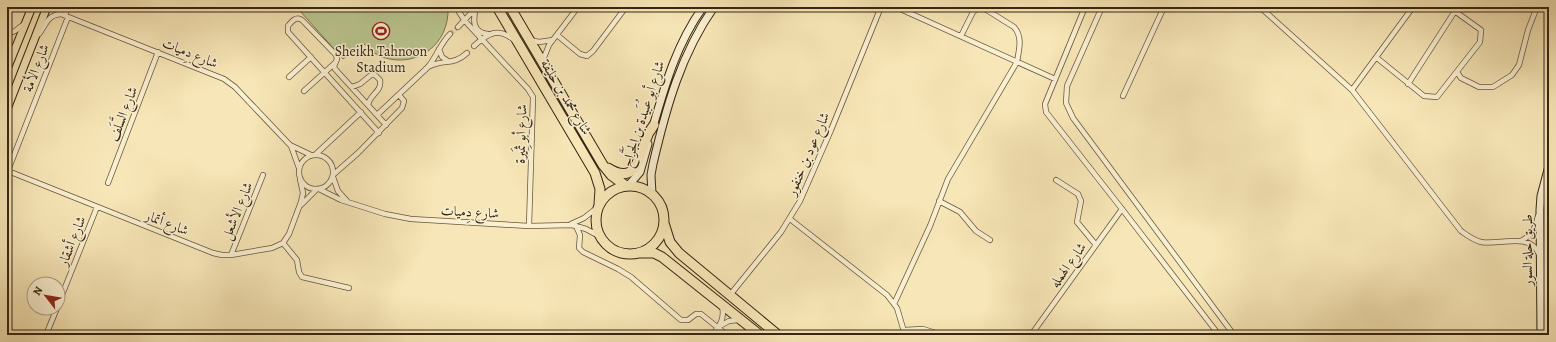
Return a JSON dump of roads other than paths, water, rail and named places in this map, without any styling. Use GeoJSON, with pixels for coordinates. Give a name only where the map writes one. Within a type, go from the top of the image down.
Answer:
{"type":"FeatureCollection","features":[{"type":"Feature","properties":{"kind":"highway","name":"شارع محمد بن خليفة"},"geometry":{"type":"LineString","coordinates":[[497,7],[595,173],[600,189],[599,205]]}},
{"type":"Feature","properties":{"kind":"highway","name":"شارع محمد بن خليفة"},"geometry":{"type":"LineString","coordinates":[[510,7],[603,165],[611,175],[627,186]]}},
{"type":"Feature","properties":{"kind":"highway"},"geometry":{"type":"LineString","coordinates":[[603,165],[619,173],[632,170],[638,163],[646,140],[654,125]]}},
{"type":"Feature","properties":{"kind":"highway"},"geometry":{"type":"LineString","coordinates":[[760,335],[662,257],[654,254],[628,254],[616,252],[607,245],[599,236],[596,227],[596,216],[599,205],[604,197],[611,192],[627,186],[645,189],[652,194],[661,206],[667,236],[674,248],[778,335]]}},
{"type":"Feature","properties":{"kind":"highway"},"geometry":{"type":"LineString","coordinates":[[639,253],[649,248],[656,241],[664,222]]}},
{"type":"Feature","properties":{"kind":"main road"},"geometry":{"type":"LineString","coordinates":[[7,69],[32,7]]}},
{"type":"Feature","properties":{"kind":"main road"},"geometry":{"type":"LineString","coordinates":[[7,109],[47,7]]}},
{"type":"Feature","properties":{"kind":"main road","name":"شارع أبو عُبَيدة بن الجَرَّاح"},"geometry":{"type":"LineString","coordinates":[[627,186],[640,172],[670,69],[681,45],[703,7]]}},
{"type":"Feature","properties":{"kind":"main road","name":"شارع أبو عُبَيدة بن الجَرَّاح"},"geometry":{"type":"LineString","coordinates":[[652,194],[651,175],[653,164],[672,91],[693,42],[714,7]]}},
{"type":"Feature","properties":{"kind":"main road","name":"طريق حلة السور"},"geometry":{"type":"LineString","coordinates":[[1541,335],[1540,210],[1541,196],[1549,166]]}},
{"type":"Feature","properties":{"kind":"main road","name":"طريق حلة السور"},"geometry":{"type":"LineString","coordinates":[[1549,196],[1549,335]]}},
{"type":"Feature","properties":{"kind":"street","name":"شارع دِميات"},"geometry":{"type":"LineString","coordinates":[[55,7],[65,15],[230,82],[290,145],[298,150],[314,155]]}},
{"type":"Feature","properties":{"kind":"street","name":"شارع الأمة"},"geometry":{"type":"LineString","coordinates":[[7,172],[68,7]]}},
{"type":"Feature","properties":{"kind":"street","name":"شارع أبو ثِمَيرة"},"geometry":{"type":"LineString","coordinates":[[459,7],[459,12],[465,20],[528,89],[533,97],[529,226]]}},
{"type":"Feature","properties":{"kind":"street"},"geometry":{"type":"LineString","coordinates":[[458,28],[470,16],[476,7]]}},
{"type":"Feature","properties":{"kind":"street"},"geometry":{"type":"LineString","coordinates":[[476,7],[474,17],[475,28],[484,34],[496,33],[506,35],[517,43]]}},
{"type":"Feature","properties":{"kind":"street"},"geometry":{"type":"LineString","coordinates":[[542,61],[546,50],[578,7]]}},
{"type":"Feature","properties":{"kind":"street"},"geometry":{"type":"LineString","coordinates":[[557,35],[580,54],[587,56],[626,7]]}},
{"type":"Feature","properties":{"kind":"street","name":"شارع عود بن خنفور"},"geometry":{"type":"LineString","coordinates":[[730,295],[790,219],[800,201],[831,130],[881,7]]}},
{"type":"Feature","properties":{"kind":"street"},"geometry":{"type":"LineString","coordinates":[[896,7],[1055,79]]}},
{"type":"Feature","properties":{"kind":"street"},"geometry":{"type":"LineString","coordinates":[[961,36],[973,12],[978,7]]}},
{"type":"Feature","properties":{"kind":"street"},"geometry":{"type":"LineString","coordinates":[[894,304],[930,226],[948,179],[1017,62],[1020,40],[1019,32],[1014,27],[982,7]]}},
{"type":"Feature","properties":{"kind":"street"},"geometry":{"type":"LineString","coordinates":[[1086,7],[1045,104],[1046,112],[1122,208],[1219,335]]}},
{"type":"Feature","properties":{"kind":"street"},"geometry":{"type":"LineString","coordinates":[[1102,7],[1067,86],[1066,97],[1068,108],[1073,118],[1234,335]]}},
{"type":"Feature","properties":{"kind":"street"},"geometry":{"type":"LineString","coordinates":[[1123,96],[1164,7]]}},
{"type":"Feature","properties":{"kind":"street"},"geometry":{"type":"LineString","coordinates":[[1352,90],[1413,7]]}},
{"type":"Feature","properties":{"kind":"street"},"geometry":{"type":"LineString","coordinates":[[1377,58],[1424,96],[1437,97],[1480,42],[1481,30],[1449,7]]}},
{"type":"Feature","properties":{"kind":"street"},"geometry":{"type":"LineString","coordinates":[[1457,72],[1461,78],[1479,87],[1493,87],[1512,75],[1519,65],[1528,30],[1537,7]]}},
{"type":"Feature","properties":{"kind":"street"},"geometry":{"type":"LineString","coordinates":[[1263,8],[1352,90],[1462,231],[1471,239],[1482,242],[1528,242],[1536,247],[1540,257]]}},
{"type":"Feature","properties":{"kind":"street"},"geometry":{"type":"LineString","coordinates":[[1408,84],[1455,11]]}},
{"type":"Feature","properties":{"kind":"street"},"geometry":{"type":"LineString","coordinates":[[35,38],[42,31],[50,17],[55,14],[65,15]]}},
{"type":"Feature","properties":{"kind":"street"},"geometry":{"type":"LineString","coordinates":[[379,133],[288,32],[288,26],[296,18],[302,20],[336,55],[337,59],[334,66],[335,70],[386,125]]}},
{"type":"Feature","properties":{"kind":"street"},"geometry":{"type":"LineString","coordinates":[[7,34],[15,31],[25,22]]}},
{"type":"Feature","properties":{"kind":"street"},"geometry":{"type":"LineString","coordinates":[[377,115],[428,67],[435,58],[443,41],[450,34]]}},
{"type":"Feature","properties":{"kind":"street"},"geometry":{"type":"LineString","coordinates":[[474,46],[482,38],[489,34]]}},
{"type":"Feature","properties":{"kind":"street"},"geometry":{"type":"LineString","coordinates":[[7,40],[14,53]]}},
{"type":"Feature","properties":{"kind":"street"},"geometry":{"type":"LineString","coordinates":[[530,40],[544,42],[553,40]]}},
{"type":"Feature","properties":{"kind":"street"},"geometry":{"type":"LineString","coordinates":[[439,49],[442,57],[450,62]]}},
{"type":"Feature","properties":{"kind":"street","name":"شارع السَّلَف"},"geometry":{"type":"LineString","coordinates":[[108,183],[158,52]]}},
{"type":"Feature","properties":{"kind":"street"},"geometry":{"type":"LineString","coordinates":[[428,67],[439,63],[460,59],[467,53]]}},
{"type":"Feature","properties":{"kind":"street"},"geometry":{"type":"LineString","coordinates":[[289,77],[311,57]]}},
{"type":"Feature","properties":{"kind":"street"},"geometry":{"type":"LineString","coordinates":[[304,91],[336,61]]}},
{"type":"Feature","properties":{"kind":"street"},"geometry":{"type":"LineString","coordinates":[[352,87],[358,85],[371,75],[375,75],[380,80],[379,89],[370,99],[368,105]]}},
{"type":"Feature","properties":{"kind":"street"},"geometry":{"type":"LineString","coordinates":[[300,206],[318,189],[328,184],[333,174],[345,165],[379,133],[404,106],[404,100],[399,95]]}},
{"type":"Feature","properties":{"kind":"street"},"geometry":{"type":"LineString","coordinates":[[314,155],[361,112]]}},
{"type":"Feature","properties":{"kind":"street","name":"شارع دِميات"},"geometry":{"type":"LineString","coordinates":[[290,145],[299,168]]}},
{"type":"Feature","properties":{"kind":"street"},"geometry":{"type":"LineString","coordinates":[[349,288],[302,277],[299,272],[297,260],[283,244],[287,239],[300,206],[303,193],[299,168],[306,158],[314,155],[321,155],[329,160],[332,164],[334,180],[338,191],[350,203]]}},
{"type":"Feature","properties":{"kind":"street","name":"شارع أتمار"},"geometry":{"type":"LineString","coordinates":[[7,172],[218,254],[231,255],[272,248],[283,244]]}},
{"type":"Feature","properties":{"kind":"street","name":"شارع الأشعل"},"geometry":{"type":"LineString","coordinates":[[231,255],[263,175]]}},
{"type":"Feature","properties":{"kind":"street"},"geometry":{"type":"LineString","coordinates":[[300,179],[307,187],[318,189]]}},
{"type":"Feature","properties":{"kind":"street"},"geometry":{"type":"LineString","coordinates":[[1056,180],[1078,194],[1081,201],[1077,222],[1096,245]]}},
{"type":"Feature","properties":{"kind":"street","name":"شارع دِميات"},"geometry":{"type":"LineString","coordinates":[[318,189],[326,194],[350,203],[385,214],[411,219],[529,226],[567,225],[586,228],[599,236]]}},
{"type":"Feature","properties":{"kind":"street"},"geometry":{"type":"LineString","coordinates":[[939,201],[960,212],[976,231],[990,240]]}},
{"type":"Feature","properties":{"kind":"street","name":"شارع دِميات"},"geometry":{"type":"LineString","coordinates":[[567,225],[584,218],[599,205]]}},
{"type":"Feature","properties":{"kind":"street","name":"شارع أشقار"},"geometry":{"type":"LineString","coordinates":[[66,285],[97,207]]}},
{"type":"Feature","properties":{"kind":"street","name":"شارع الهمله"},"geometry":{"type":"LineString","coordinates":[[1031,335],[1122,208]]}},
{"type":"Feature","properties":{"kind":"street"},"geometry":{"type":"LineString","coordinates":[[1521,241],[1530,236],[1535,228],[1540,210]]}},
{"type":"Feature","properties":{"kind":"street"},"geometry":{"type":"LineString","coordinates":[[790,219],[882,290],[894,304],[905,335]]}},
{"type":"Feature","properties":{"kind":"street"},"geometry":{"type":"LineString","coordinates":[[576,226],[580,236],[579,248],[583,252],[631,277],[681,320],[688,320],[698,313],[703,315],[727,335]]}},
{"type":"Feature","properties":{"kind":"street"},"geometry":{"type":"LineString","coordinates":[[712,335],[722,321],[723,314],[721,303]]}},
{"type":"Feature","properties":{"kind":"street"},"geometry":{"type":"LineString","coordinates":[[46,335],[54,316]]}},
{"type":"Feature","properties":{"kind":"street"},"geometry":{"type":"LineString","coordinates":[[718,328],[729,321],[742,320]]}},
{"type":"Feature","properties":{"kind":"street"},"geometry":{"type":"LineString","coordinates":[[904,330],[923,329],[942,335]]}},
{"type":"Feature","properties":{"kind":"tunnel"},"geometry":{"type":"LineString","coordinates":[[450,34],[458,27]]}},
{"type":"Feature","properties":{"kind":"place","name":"Sheikh Tahnoon Stadium"},"geometry":{"type":"Point","coordinates":[381,31]}}]}
